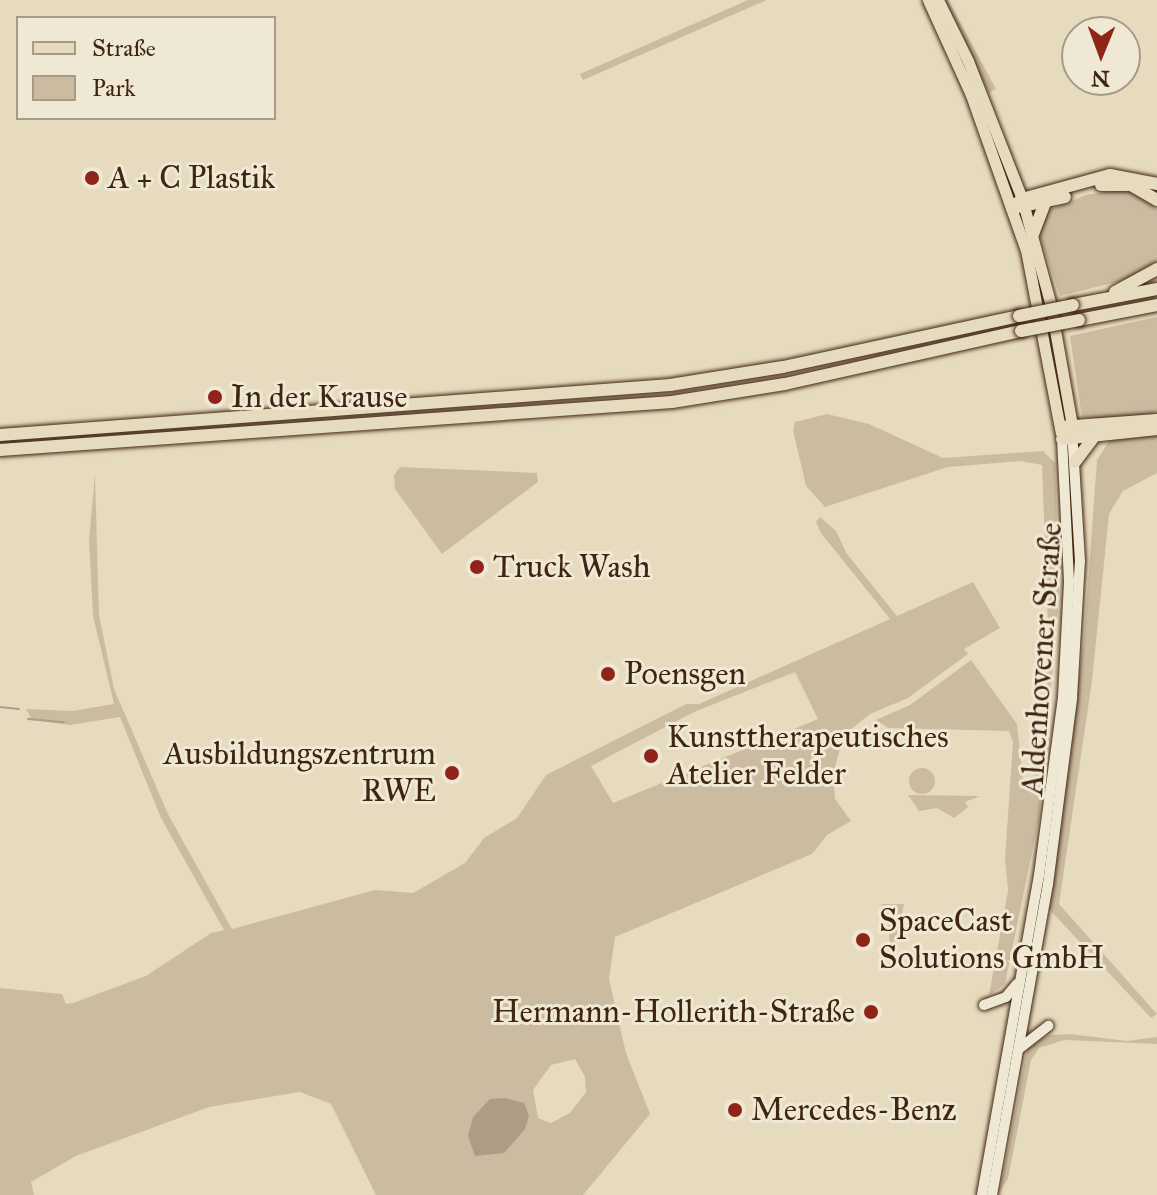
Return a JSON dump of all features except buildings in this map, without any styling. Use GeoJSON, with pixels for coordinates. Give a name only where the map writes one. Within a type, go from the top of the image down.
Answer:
{"type":"FeatureCollection","features":[{"type":"Feature","properties":{"kind":"highway"},"geometry":{"type":"LineString","coordinates":[[1020,205],[1110,175],[1157,184]]}},
{"type":"Feature","properties":{"kind":"highway"},"geometry":{"type":"LineString","coordinates":[[1020,205],[1045,203],[1119,183],[1143,189],[1157,200]]}},
{"type":"Feature","properties":{"kind":"highway"},"geometry":{"type":"LineString","coordinates":[[1033,234],[1045,203]]}},
{"type":"Feature","properties":{"kind":"highway"},"geometry":{"type":"LineString","coordinates":[[1095,301],[1157,269]]}},
{"type":"Feature","properties":{"kind":"highway"},"geometry":{"type":"LineString","coordinates":[[0,435],[670,385],[783,367],[1157,289]]}},
{"type":"Feature","properties":{"kind":"highway"},"geometry":{"type":"LineString","coordinates":[[0,450],[672,402],[785,384],[1021,331],[1157,305]]}},
{"type":"Feature","properties":{"kind":"highway"},"geometry":{"type":"LineString","coordinates":[[1067,432],[1157,420]]}},
{"type":"Feature","properties":{"kind":"highway"},"geometry":{"type":"LineString","coordinates":[[1067,432],[1096,436],[1157,429]]}},
{"type":"Feature","properties":{"kind":"highway"},"geometry":{"type":"LineString","coordinates":[[1075,462],[1084,444],[1096,436]]}},
{"type":"Feature","properties":{"kind":"main road","name":"Aldenhovener Straße"},"geometry":{"type":"LineString","coordinates":[[928,0],[1033,234],[1067,432],[1069,556],[1064,683],[1047,822],[982,1195]]}},
{"type":"Feature","properties":{"kind":"main road","name":"Aldenhovener Straße"},"geometry":{"type":"LineString","coordinates":[[938,0],[968,61],[1020,205],[1075,462],[1080,561],[1072,698],[1018,1049],[992,1195]]}},
{"type":"Feature","properties":{"kind":"main road"},"geometry":{"type":"LineString","coordinates":[[984,1005],[1006,997],[1018,982]]}},
{"type":"Feature","properties":{"kind":"main road"},"geometry":{"type":"LineString","coordinates":[[1018,1049],[1048,1026]]}},
{"type":"Feature","properties":{"kind":"green space"},"geometry":{"type":"Polygon","coordinates":[[[748,0],[767,0],[583,80],[580,74],[748,0]]]}},
{"type":"Feature","properties":{"kind":"green space"},"geometry":{"type":"Polygon","coordinates":[[[942,0],[948,0],[996,89],[989,93],[942,0]]]}},
{"type":"Feature","properties":{"kind":"green space"},"geometry":{"type":"Polygon","coordinates":[[[1135,192],[1157,209],[1157,261],[1140,276],[1060,296],[1039,234],[1049,210],[1086,195],[1135,192]]]}},
{"type":"Feature","properties":{"kind":"green space"},"geometry":{"type":"Polygon","coordinates":[[[1157,317],[1157,413],[1106,419],[1082,417],[1070,336],[1157,317]]]}},
{"type":"Feature","properties":{"kind":"green space"},"geometry":{"type":"Polygon","coordinates":[[[827,414],[869,424],[943,458],[1043,451],[1055,463],[1059,597],[1039,818],[1005,984],[989,995],[1008,891],[1005,858],[1013,742],[1009,731],[888,728],[876,720],[910,705],[971,660],[1017,724],[1023,780],[1040,773],[1048,626],[1042,465],[1020,461],[948,467],[825,507],[806,486],[793,430],[795,422],[827,414]]]}},
{"type":"Feature","properties":{"kind":"green space"},"geometry":{"type":"Polygon","coordinates":[[[1157,433],[1157,473],[1123,491],[1109,514],[1092,681],[1059,904],[1157,1014],[1151,1018],[1048,908],[1084,638],[1097,460],[1109,441],[1157,433]]]}},
{"type":"Feature","properties":{"kind":"green space"},"geometry":{"type":"Polygon","coordinates":[[[400,467],[537,473],[538,482],[442,554],[395,489],[394,475],[400,467]]]}},
{"type":"Feature","properties":{"kind":"green space"},"geometry":{"type":"Polygon","coordinates":[[[95,474],[99,615],[114,689],[168,814],[232,929],[375,890],[413,893],[465,863],[484,838],[517,818],[546,775],[686,704],[699,704],[890,619],[821,533],[816,522],[820,517],[836,531],[847,554],[897,616],[973,582],[1000,628],[964,649],[968,654],[908,698],[870,714],[844,735],[833,774],[835,799],[851,821],[827,835],[812,854],[615,937],[609,979],[626,1053],[650,1114],[583,1195],[376,1195],[331,1104],[300,1092],[209,1107],[76,1156],[31,1182],[34,1195],[0,1195],[0,988],[62,994],[66,1004],[73,1003],[146,976],[211,933],[224,930],[161,818],[120,717],[70,725],[32,720],[26,709],[72,711],[114,704],[93,616],[89,540],[95,474]],[[795,672],[694,712],[591,766],[613,803],[818,719],[795,672]],[[575,1059],[551,1065],[533,1090],[538,1118],[551,1123],[570,1113],[586,1092],[585,1077],[575,1059]]]}},
{"type":"Feature","properties":{"kind":"green space"},"geometry":{"type":"Polygon","coordinates":[[[922,768],[931,772],[935,781],[931,790],[922,794],[913,790],[909,781],[913,772],[922,768]]]}},
{"type":"Feature","properties":{"kind":"green space"},"geometry":{"type":"Polygon","coordinates":[[[908,795],[980,796],[965,802],[968,807],[954,818],[937,808],[919,811],[908,795]]]}},
{"type":"Feature","properties":{"kind":"green space"},"geometry":{"type":"Polygon","coordinates":[[[881,904],[904,904],[892,969],[885,949],[890,948],[887,909],[881,904]]]}},
{"type":"Feature","properties":{"kind":"green space"},"geometry":{"type":"Polygon","coordinates":[[[1070,1034],[1127,1041],[1157,1037],[1157,1044],[1064,1040],[1039,1048],[1031,1060],[1008,1179],[1000,1191],[1028,1045],[1050,1035],[1070,1034]]]}},
{"type":"Feature","properties":{"kind":"shaded area"},"geometry":{"type":"Polygon","coordinates":[[[505,1098],[524,1103],[529,1115],[525,1129],[504,1153],[475,1156],[468,1136],[473,1117],[490,1099],[505,1098]]]}},
{"type":"Feature","properties":{"kind":"waterway"},"geometry":{"type":"LineString","coordinates":[[0,707],[19,709]]}},
{"type":"Feature","properties":{"kind":"waterway"},"geometry":{"type":"LineString","coordinates":[[28,719],[64,722]]}},
{"type":"Feature","properties":{"kind":"place","name":"A + C Plastik"},"geometry":{"type":"Point","coordinates":[92,178]}},
{"type":"Feature","properties":{"kind":"place","name":"In der Krause"},"geometry":{"type":"Point","coordinates":[215,397]}},
{"type":"Feature","properties":{"kind":"place","name":"Truck Wash"},"geometry":{"type":"Point","coordinates":[477,567]}},
{"type":"Feature","properties":{"kind":"place","name":"Poensgen"},"geometry":{"type":"Point","coordinates":[608,674]}},
{"type":"Feature","properties":{"kind":"place","name":"Kunsttherapeutisches Atelier Felder"},"geometry":{"type":"Point","coordinates":[651,756]}},
{"type":"Feature","properties":{"kind":"place","name":"Ausbildungszentrum RWE"},"geometry":{"type":"Point","coordinates":[452,773]}},
{"type":"Feature","properties":{"kind":"place","name":"SpaceCast Solutions GmbH"},"geometry":{"type":"Point","coordinates":[863,940]}},
{"type":"Feature","properties":{"kind":"place","name":"Hermann-Hollerith-Straße"},"geometry":{"type":"Point","coordinates":[871,1012]}},
{"type":"Feature","properties":{"kind":"place","name":"Mercedes-Benz"},"geometry":{"type":"Point","coordinates":[735,1110]}}]}
